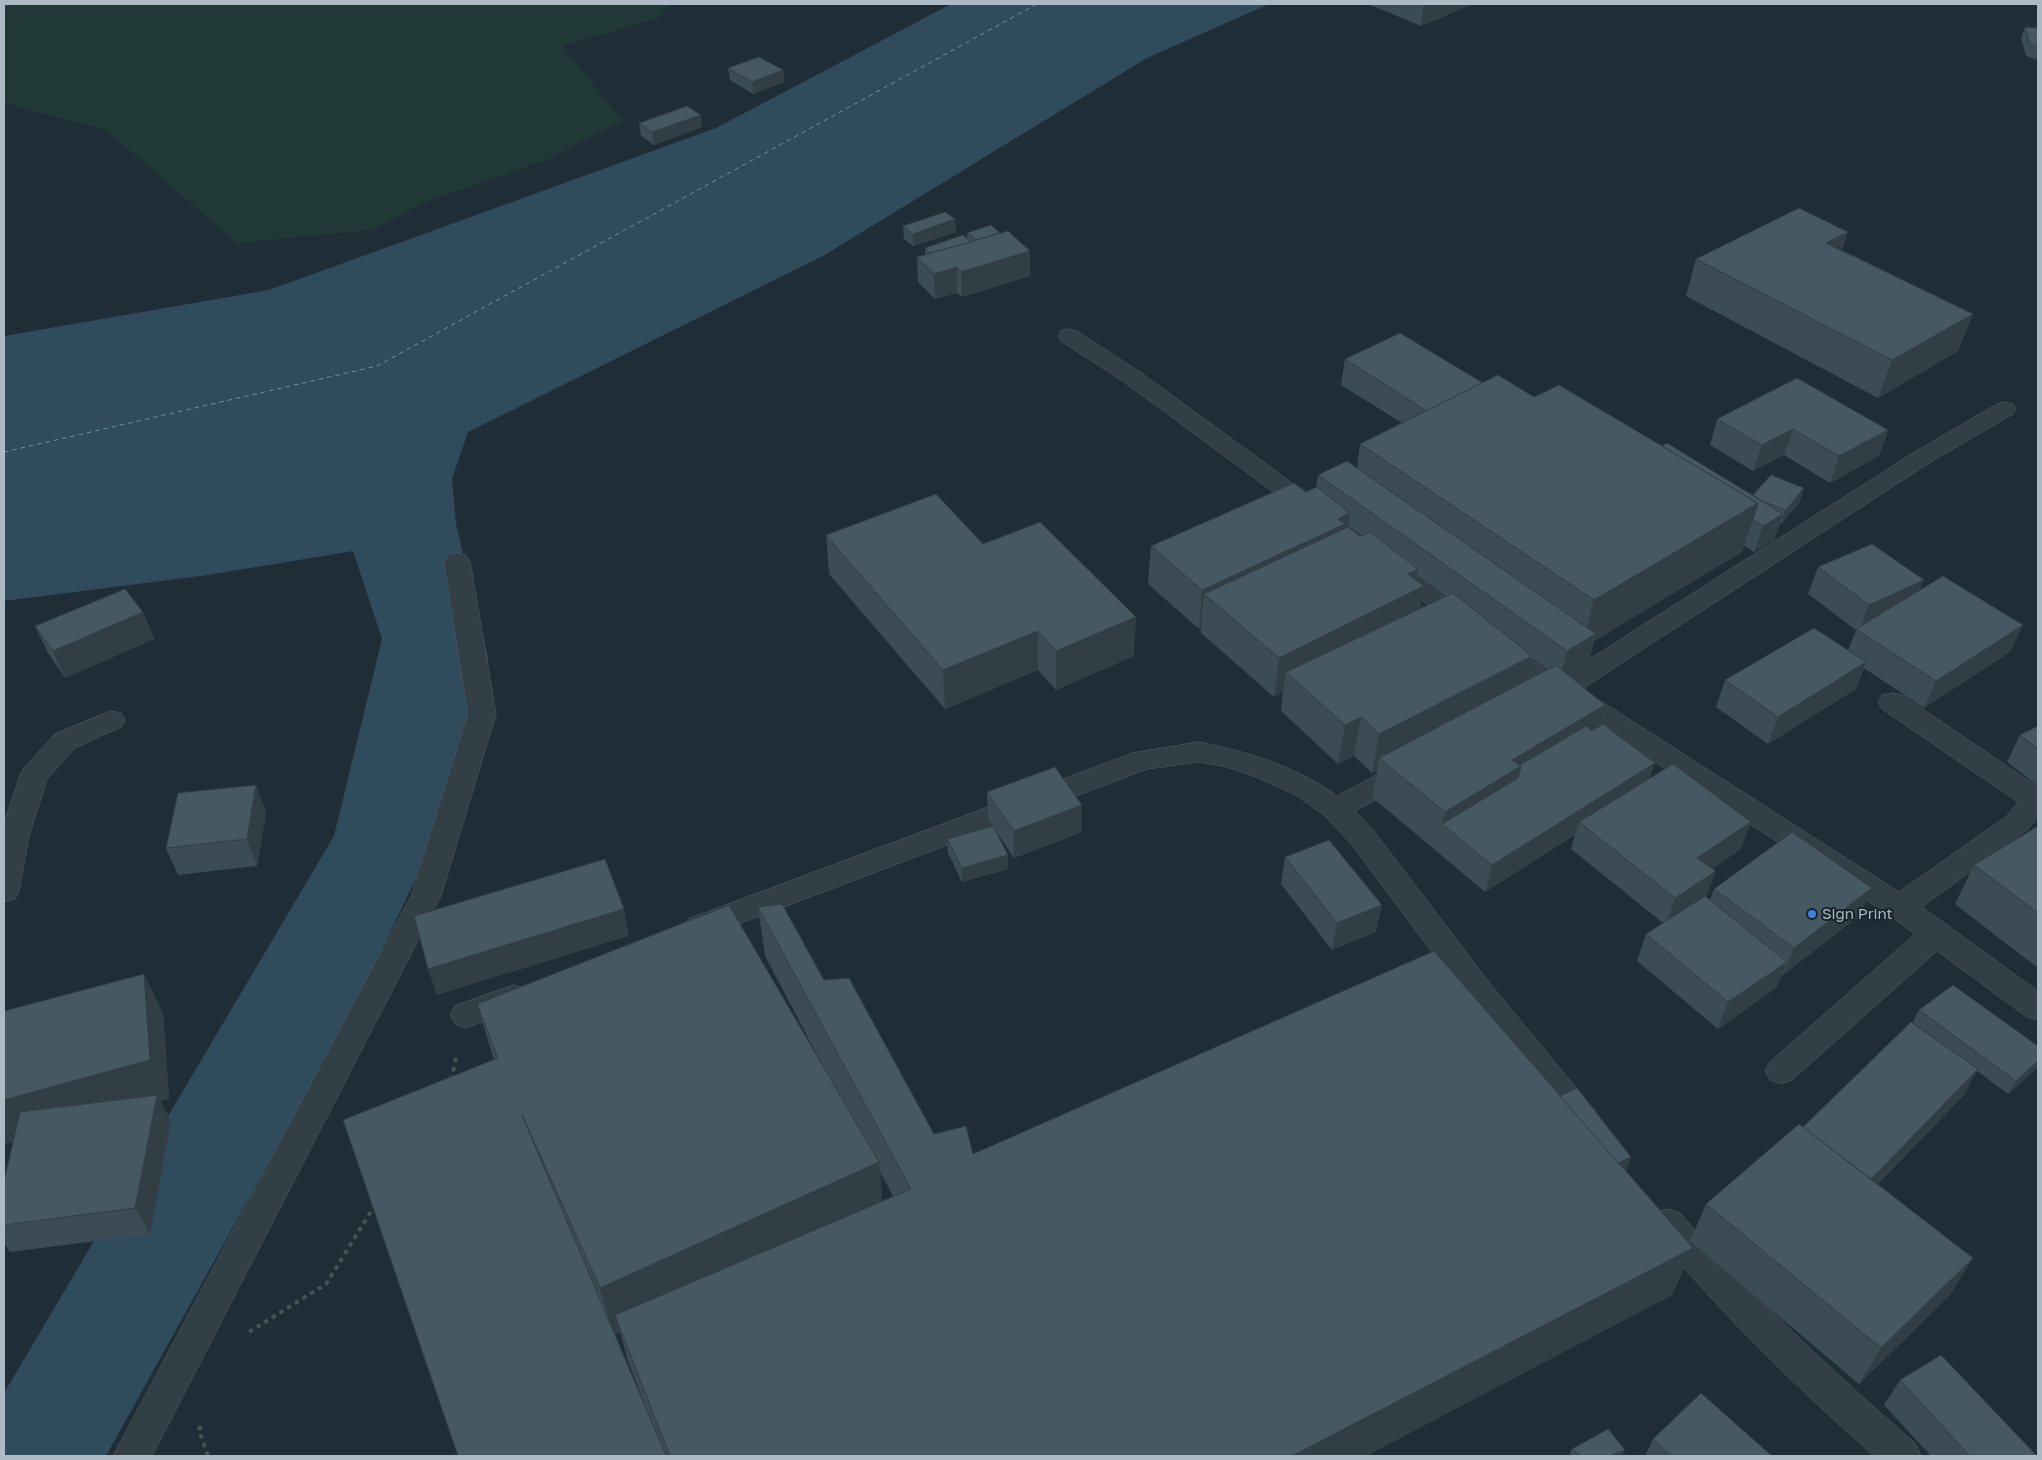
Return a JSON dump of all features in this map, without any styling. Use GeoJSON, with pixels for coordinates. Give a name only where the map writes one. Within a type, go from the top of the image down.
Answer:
{"type":"FeatureCollection","features":[{"type":"Feature","properties":{"kind":"street"},"geometry":{"type":"LineString","coordinates":[[1069,336],[1132,377],[1330,522]]}},
{"type":"Feature","properties":{"kind":"street"},"geometry":{"type":"LineString","coordinates":[[1529,708],[1564,690],[1920,458],[2005,409]]}},
{"type":"Feature","properties":{"kind":"street"},"geometry":{"type":"LineString","coordinates":[[1378,556],[1564,690],[1900,907],[2038,1008]]}},
{"type":"Feature","properties":{"kind":"street"},"geometry":{"type":"LineString","coordinates":[[132,1456],[426,896],[482,714],[457,561]]}},
{"type":"Feature","properties":{"kind":"street"},"geometry":{"type":"LineString","coordinates":[[1892,702],[2036,800],[2017,823],[1900,907]]}},
{"type":"Feature","properties":{"kind":"street"},"geometry":{"type":"LineString","coordinates":[[4,890],[14,836],[34,775],[65,741],[112,720]]}},
{"type":"Feature","properties":{"kind":"street"},"geometry":{"type":"LineString","coordinates":[[669,938],[1142,760],[1198,752],[1230,758],[1266,770],[1306,788],[1335,809],[1363,838],[1481,995],[1603,1146]]}},
{"type":"Feature","properties":{"kind":"street"},"geometry":{"type":"LineString","coordinates":[[1335,809],[1432,758]]}},
{"type":"Feature","properties":{"kind":"street"},"geometry":{"type":"LineString","coordinates":[[1781,1071],[1937,933]]}},
{"type":"Feature","properties":{"kind":"street"},"geometry":{"type":"LineString","coordinates":[[466,1015],[540,987]]}},
{"type":"Feature","properties":{"kind":"street"},"geometry":{"type":"LineString","coordinates":[[1652,1206],[1702,1266],[1804,1370],[1902,1456]]}},
{"type":"Feature","properties":{"kind":"path"},"geometry":{"type":"LineString","coordinates":[[450,1082],[466,1015]]}},
{"type":"Feature","properties":{"kind":"path"},"geometry":{"type":"LineString","coordinates":[[245,1334],[326,1284],[381,1196]]}},
{"type":"Feature","properties":{"kind":"path"},"geometry":{"type":"LineString","coordinates":[[203,1421],[199,1430],[208,1456]]}},
{"type":"Feature","properties":{"kind":"green space"},"geometry":{"type":"Polygon","coordinates":[[[4,4],[671,4],[658,18],[563,46],[622,121],[549,159],[426,202],[371,230],[237,243],[106,130],[4,103],[4,4]]]}},
{"type":"Feature","properties":{"kind":"water"},"geometry":{"type":"Polygon","coordinates":[[[951,4],[1269,4],[1147,58],[823,256],[468,432],[452,479],[456,524],[488,658],[472,762],[348,1020],[106,1456],[4,1456],[4,1393],[334,836],[382,639],[353,551],[208,575],[4,601],[4,336],[269,290],[716,128],[951,4]]]}},
{"type":"Feature","properties":{"kind":"building"},"geometry":{"type":"Polygon","coordinates":[[[2025,27],[2038,28],[2038,47],[2030,44],[2025,27]]]}},
{"type":"Feature","properties":{"kind":"building"},"geometry":{"type":"Polygon","coordinates":[[[759,57],[783,70],[752,82],[728,68],[759,57]]]}},
{"type":"Feature","properties":{"kind":"building"},"geometry":{"type":"Polygon","coordinates":[[[687,106],[701,115],[652,132],[639,123],[687,106]]]}},
{"type":"Feature","properties":{"kind":"building"},"geometry":{"type":"Polygon","coordinates":[[[1799,208],[1848,232],[1826,243],[1973,314],[1892,360],[1696,259],[1799,208]]]}},
{"type":"Feature","properties":{"kind":"building"},"geometry":{"type":"Polygon","coordinates":[[[945,212],[955,219],[913,234],[903,226],[945,212]]]}},
{"type":"Feature","properties":{"kind":"building"},"geometry":{"type":"Polygon","coordinates":[[[991,225],[1000,233],[976,240],[967,233],[991,225]]]}},
{"type":"Feature","properties":{"kind":"building"},"geometry":{"type":"Polygon","coordinates":[[[1008,231],[1030,251],[961,272],[957,267],[934,274],[917,257],[1008,231]]]}},
{"type":"Feature","properties":{"kind":"building"},"geometry":{"type":"Polygon","coordinates":[[[963,235],[971,242],[930,253],[925,248],[963,235]]]}},
{"type":"Feature","properties":{"kind":"building"},"geometry":{"type":"Polygon","coordinates":[[[1400,333],[1483,383],[1427,411],[1345,359],[1400,333]]]}},
{"type":"Feature","properties":{"kind":"building"},"geometry":{"type":"Polygon","coordinates":[[[1498,375],[1534,397],[1559,385],[1758,503],[1594,600],[1360,444],[1498,375]]]}},
{"type":"Feature","properties":{"kind":"building"},"geometry":{"type":"Polygon","coordinates":[[[1797,378],[1888,430],[1839,456],[1793,429],[1762,445],[1717,419],[1797,378]]]}},
{"type":"Feature","properties":{"kind":"building"},"geometry":{"type":"Polygon","coordinates":[[[1667,443],[1783,514],[1763,526],[1753,520],[1758,503],[1662,446],[1667,443]]]}},
{"type":"Feature","properties":{"kind":"building"},"geometry":{"type":"Polygon","coordinates":[[[1347,461],[1596,634],[1567,651],[1318,475],[1347,461]]]}},
{"type":"Feature","properties":{"kind":"building"},"geometry":{"type":"Polygon","coordinates":[[[1771,475],[1804,488],[1786,510],[1762,501],[1753,495],[1771,475]]]}},
{"type":"Feature","properties":{"kind":"building"},"geometry":{"type":"Polygon","coordinates":[[[1294,483],[1306,492],[1317,487],[1350,513],[1338,519],[1345,524],[1202,590],[1151,546],[1294,483]]]}},
{"type":"Feature","properties":{"kind":"building"},"geometry":{"type":"Polygon","coordinates":[[[936,494],[983,544],[1040,522],[1136,617],[1056,651],[1038,631],[943,670],[826,535],[936,494]]]}},
{"type":"Feature","properties":{"kind":"building"},"geometry":{"type":"Polygon","coordinates":[[[1348,527],[1360,536],[1370,532],[1418,569],[1408,574],[1424,586],[1279,658],[1204,594],[1348,527]]]}},
{"type":"Feature","properties":{"kind":"building"},"geometry":{"type":"Polygon","coordinates":[[[1872,544],[1924,580],[1869,605],[1818,567],[1872,544]]]}},
{"type":"Feature","properties":{"kind":"building"},"geometry":{"type":"Polygon","coordinates":[[[1943,576],[2023,625],[1936,681],[1856,629],[1943,576]]]}},
{"type":"Feature","properties":{"kind":"building"},"geometry":{"type":"Polygon","coordinates":[[[125,589],[143,612],[53,651],[35,626],[125,589]]]}},
{"type":"Feature","properties":{"kind":"building"},"geometry":{"type":"Polygon","coordinates":[[[1453,593],[1532,656],[1379,734],[1361,717],[1345,725],[1286,672],[1453,593]]]}},
{"type":"Feature","properties":{"kind":"building"},"geometry":{"type":"Polygon","coordinates":[[[1814,628],[1866,662],[1778,717],[1725,680],[1814,628]]]}},
{"type":"Feature","properties":{"kind":"building"},"geometry":{"type":"Polygon","coordinates":[[[1556,665],[1605,705],[1512,760],[1521,766],[1445,812],[1379,758],[1556,665]]]}},
{"type":"Feature","properties":{"kind":"building"},"geometry":{"type":"Polygon","coordinates":[[[1603,724],[1655,763],[1492,865],[1442,824],[1518,778],[1520,765],[1586,726],[1592,731],[1603,724]]]}},
{"type":"Feature","properties":{"kind":"building"},"geometry":{"type":"Polygon","coordinates":[[[2038,726],[2038,749],[2020,735],[2038,726]]]}},
{"type":"Feature","properties":{"kind":"building"},"geometry":{"type":"Polygon","coordinates":[[[1673,764],[1751,822],[1697,858],[1716,871],[1675,898],[1579,822],[1673,764]]]}},
{"type":"Feature","properties":{"kind":"building"},"geometry":{"type":"Polygon","coordinates":[[[1055,767],[1082,805],[1014,831],[987,792],[1055,767]]]}},
{"type":"Feature","properties":{"kind":"building"},"geometry":{"type":"Polygon","coordinates":[[[256,785],[247,839],[166,848],[178,793],[256,785]]]}},
{"type":"Feature","properties":{"kind":"building"},"geometry":{"type":"Polygon","coordinates":[[[993,826],[1008,855],[962,868],[947,839],[993,826]]]}},
{"type":"Feature","properties":{"kind":"building"},"geometry":{"type":"Polygon","coordinates":[[[2038,826],[2038,913],[1974,865],[2038,826]]]}},
{"type":"Feature","properties":{"kind":"building"},"geometry":{"type":"Polygon","coordinates":[[[1792,832],[1872,888],[1794,948],[1714,889],[1792,832]]]}},
{"type":"Feature","properties":{"kind":"building"},"geometry":{"type":"Polygon","coordinates":[[[1329,840],[1382,905],[1337,923],[1285,857],[1329,840]]]}},
{"type":"Feature","properties":{"kind":"building"},"geometry":{"type":"Polygon","coordinates":[[[605,859],[624,909],[428,969],[414,916],[605,859]]]}},
{"type":"Feature","properties":{"kind":"building"},"geometry":{"type":"Polygon","coordinates":[[[1705,896],[1787,962],[1728,1002],[1646,934],[1705,896]]]}},
{"type":"Feature","properties":{"kind":"building"},"geometry":{"type":"Polygon","coordinates":[[[782,904],[824,980],[849,978],[934,1134],[966,1126],[973,1154],[1434,951],[1693,1248],[1292,1456],[670,1456],[615,1315],[911,1189],[758,907],[782,904]]]}},
{"type":"Feature","properties":{"kind":"building"},"geometry":{"type":"Polygon","coordinates":[[[729,905],[879,1162],[600,1288],[522,1115],[666,1456],[458,1456],[343,1120],[498,1058],[477,1004],[729,905]]]}},
{"type":"Feature","properties":{"kind":"building"},"geometry":{"type":"Polygon","coordinates":[[[144,974],[150,1060],[4,1100],[4,1011],[144,974]]]}},
{"type":"Feature","properties":{"kind":"building"},"geometry":{"type":"Polygon","coordinates":[[[1953,985],[2038,1046],[2038,1061],[2016,1081],[1919,1010],[1953,985]]]}},
{"type":"Feature","properties":{"kind":"building"},"geometry":{"type":"Polygon","coordinates":[[[1911,1022],[1978,1069],[1871,1179],[1803,1127],[1911,1022]]]}},
{"type":"Feature","properties":{"kind":"building"},"geometry":{"type":"Polygon","coordinates":[[[1577,1088],[1631,1157],[1618,1163],[1560,1096],[1577,1088]]]}},
{"type":"Feature","properties":{"kind":"building"},"geometry":{"type":"Polygon","coordinates":[[[157,1095],[135,1208],[4,1225],[4,1181],[20,1112],[157,1095]]]}},
{"type":"Feature","properties":{"kind":"building"},"geometry":{"type":"Polygon","coordinates":[[[1799,1124],[1973,1258],[1881,1348],[1706,1204],[1799,1124]]]}},
{"type":"Feature","properties":{"kind":"building"},"geometry":{"type":"Polygon","coordinates":[[[1941,1355],[2037,1456],[1970,1456],[1900,1380],[1941,1355]]]}},
{"type":"Feature","properties":{"kind":"building"},"geometry":{"type":"Polygon","coordinates":[[[1701,1393],[1772,1456],[1673,1456],[1669,1454],[1653,1439],[1701,1393]]]}},
{"type":"Feature","properties":{"kind":"building"},"geometry":{"type":"Polygon","coordinates":[[[1608,1429],[1625,1450],[1609,1456],[1581,1456],[1572,1449],[1608,1429]]]}},
{"type":"Feature","properties":{"kind":"ferry route"},"geometry":{"type":"LineString","coordinates":[[4,452],[377,366],[1037,4]]}},
{"type":"Feature","properties":{"kind":"place","name":"Sign Print"},"geometry":{"type":"Point","coordinates":[1812,914]}}]}
